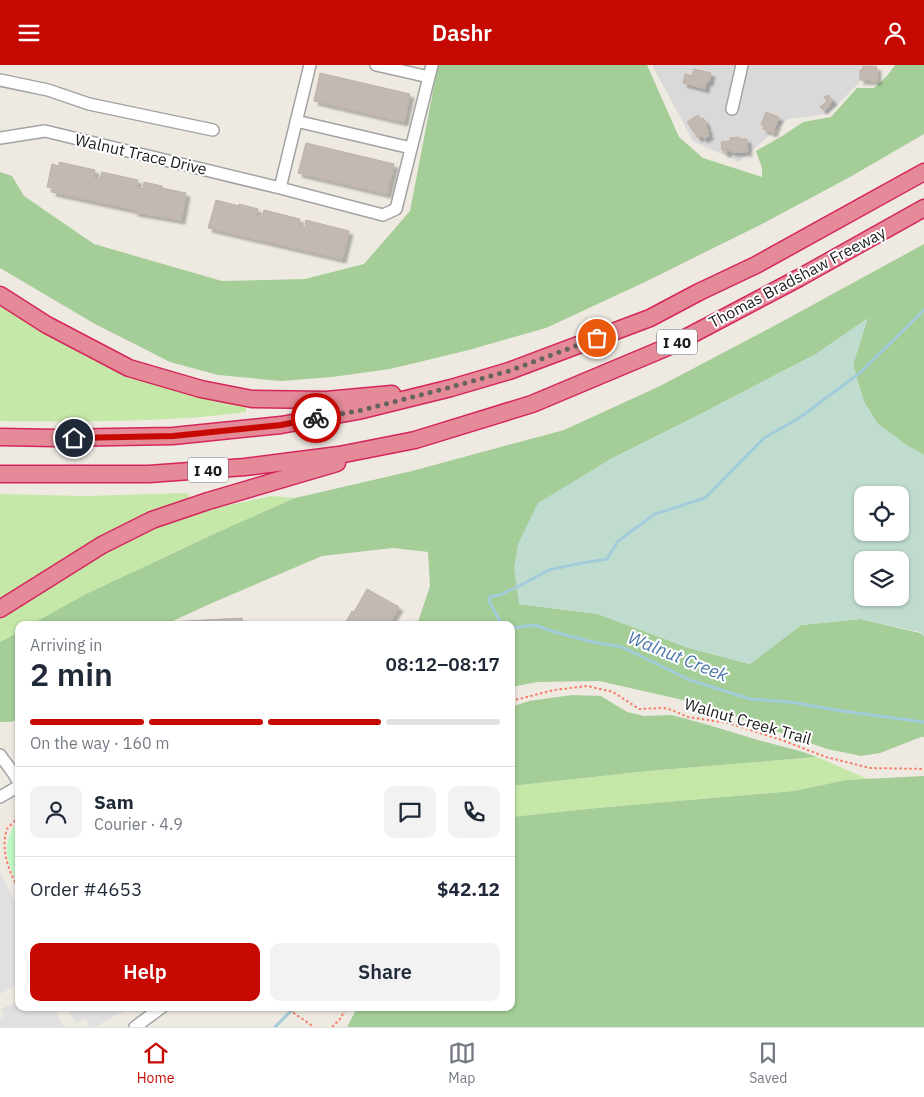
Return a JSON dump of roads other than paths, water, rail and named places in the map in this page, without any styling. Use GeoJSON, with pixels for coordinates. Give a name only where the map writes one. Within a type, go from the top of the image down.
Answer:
{"type":"FeatureCollection","features":[{"type":"Feature","properties":{"kind":"highway","name":"Thomas Bradshaw Freeway"},"geometry":{"type":"LineString","coordinates":[[0,437],[173,436],[281,425],[358,411],[509,371],[650,318],[756,265],[924,172]]}},
{"type":"Feature","properties":{"kind":"highway","name":"Thomas Bradshaw Freeway"},"geometry":{"type":"LineString","coordinates":[[0,474],[149,475],[245,467],[340,455],[414,440],[532,404],[670,346],[799,278],[924,208]]}},
{"type":"Feature","properties":{"kind":"highway"},"geometry":{"type":"LineString","coordinates":[[0,295],[47,325],[129,368],[201,389],[252,399],[326,400],[451,387]]}},
{"type":"Feature","properties":{"kind":"highway"},"geometry":{"type":"LineString","coordinates":[[0,609],[102,545],[152,520],[208,501],[414,440]]}},
{"type":"Feature","properties":{"kind":"street"},"geometry":{"type":"LineString","coordinates":[[280,188],[310,65]]}},
{"type":"Feature","properties":{"kind":"street"},"geometry":{"type":"LineString","coordinates":[[376,65],[429,77]]}},
{"type":"Feature","properties":{"kind":"street"},"geometry":{"type":"LineString","coordinates":[[296,121],[411,148],[432,65]]}},
{"type":"Feature","properties":{"kind":"street"},"geometry":{"type":"LineString","coordinates":[[732,109],[742,65]]}},
{"type":"Feature","properties":{"kind":"street"},"geometry":{"type":"LineString","coordinates":[[0,80],[48,90],[89,104],[213,130]]}},
{"type":"Feature","properties":{"kind":"street","name":"Walnut Trace Drive"},"geometry":{"type":"LineString","coordinates":[[0,138],[45,131],[383,215],[396,209],[411,148]]}},
{"type":"Feature","properties":{"kind":"street"},"geometry":{"type":"LineString","coordinates":[[0,755],[15,776]]}},
{"type":"Feature","properties":{"kind":"street"},"geometry":{"type":"LineString","coordinates":[[0,797],[15,787]]}},
{"type":"Feature","properties":{"kind":"street"},"geometry":{"type":"LineString","coordinates":[[134,1027],[156,1011]]}},
{"type":"Feature","properties":{"kind":"waterway"},"geometry":{"type":"LineString","coordinates":[[500,621],[489,601],[490,597],[500,595],[549,570],[607,559],[618,541],[655,514],[705,498],[764,438],[799,418],[861,372],[924,310]]}},
{"type":"Feature","properties":{"kind":"waterway","name":"Walnut Creek"},"geometry":{"type":"LineString","coordinates":[[515,628],[535,625],[593,642],[622,647],[690,680],[750,699],[790,702],[924,722]]}},
{"type":"Feature","properties":{"kind":"waterway","name":"Walnut Creek"},"geometry":{"type":"LineString","coordinates":[[275,1027],[291,1011]]}}]}
